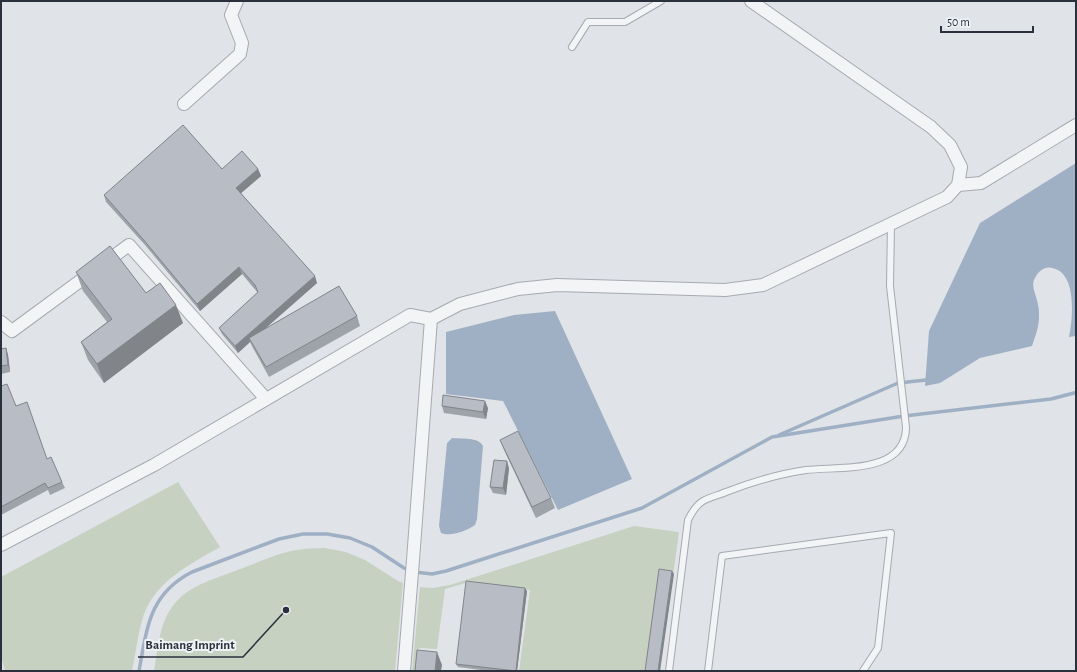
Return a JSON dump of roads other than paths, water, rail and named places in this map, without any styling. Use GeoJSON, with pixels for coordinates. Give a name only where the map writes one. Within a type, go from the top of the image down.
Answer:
{"type":"FeatureCollection","features":[{"type":"Feature","properties":{"kind":"street"},"geometry":{"type":"LineString","coordinates":[[184,104],[240,54],[242,43],[231,15],[237,1]]}},
{"type":"Feature","properties":{"kind":"street"},"geometry":{"type":"LineString","coordinates":[[1,545],[154,465],[410,315],[431,319],[460,304],[518,289],[557,285],[725,290],[763,285],[947,197],[958,185],[961,167],[950,145],[931,127],[751,1]]}},
{"type":"Feature","properties":{"kind":"street"},"geometry":{"type":"LineString","coordinates":[[958,185],[981,182],[1076,125]]}},
{"type":"Feature","properties":{"kind":"street"},"geometry":{"type":"LineString","coordinates":[[1,322],[12,331],[129,245],[266,399]]}},
{"type":"Feature","properties":{"kind":"street"},"geometry":{"type":"LineString","coordinates":[[404,671],[414,560],[431,319]]}},
{"type":"Feature","properties":{"kind":"lane"},"geometry":{"type":"LineString","coordinates":[[572,47],[588,22],[625,22],[661,1]]}},
{"type":"Feature","properties":{"kind":"lane"},"geometry":{"type":"LineString","coordinates":[[669,671],[688,520],[694,509],[703,502],[752,482],[779,474],[807,470],[857,467],[878,461],[896,452],[903,445],[906,436],[906,427],[889,266],[892,224]]}},
{"type":"Feature","properties":{"kind":"lane"},"geometry":{"type":"LineString","coordinates":[[708,671],[722,556],[891,534],[878,648],[863,671]]}},
{"type":"Feature","properties":{"kind":"water"},"geometry":{"type":"Polygon","coordinates":[[[1076,163],[1076,336],[1069,337],[1072,308],[1066,278],[1060,271],[1052,268],[1046,268],[1036,276],[1033,284],[1039,317],[1038,328],[1032,346],[980,358],[940,383],[925,386],[929,331],[980,223],[1076,163]]]}},
{"type":"Feature","properties":{"kind":"water"},"geometry":{"type":"Polygon","coordinates":[[[555,311],[632,479],[558,510],[503,401],[446,394],[446,332],[514,315],[555,311]]]}},
{"type":"Feature","properties":{"kind":"water"},"geometry":{"type":"Polygon","coordinates":[[[452,438],[478,441],[483,446],[477,519],[475,525],[454,534],[445,534],[441,533],[439,526],[447,443],[452,438]]]}},
{"type":"Feature","properties":{"kind":"waterway"},"geometry":{"type":"LineString","coordinates":[[779,435],[898,383],[926,380]]}},
{"type":"Feature","properties":{"kind":"waterway"},"geometry":{"type":"LineString","coordinates":[[415,572],[432,574],[446,571],[642,508],[772,437],[904,416],[1051,399],[1074,393]]}},
{"type":"Feature","properties":{"kind":"waterway"},"geometry":{"type":"LineString","coordinates":[[139,671],[152,614],[158,602],[167,591],[178,581],[192,572],[279,539],[303,534],[327,534],[350,538],[372,547],[409,570]]}},
{"type":"Feature","properties":{"kind":"place","name":"Baimang Imprint"},"geometry":{"type":"Point","coordinates":[286,610]}}]}
